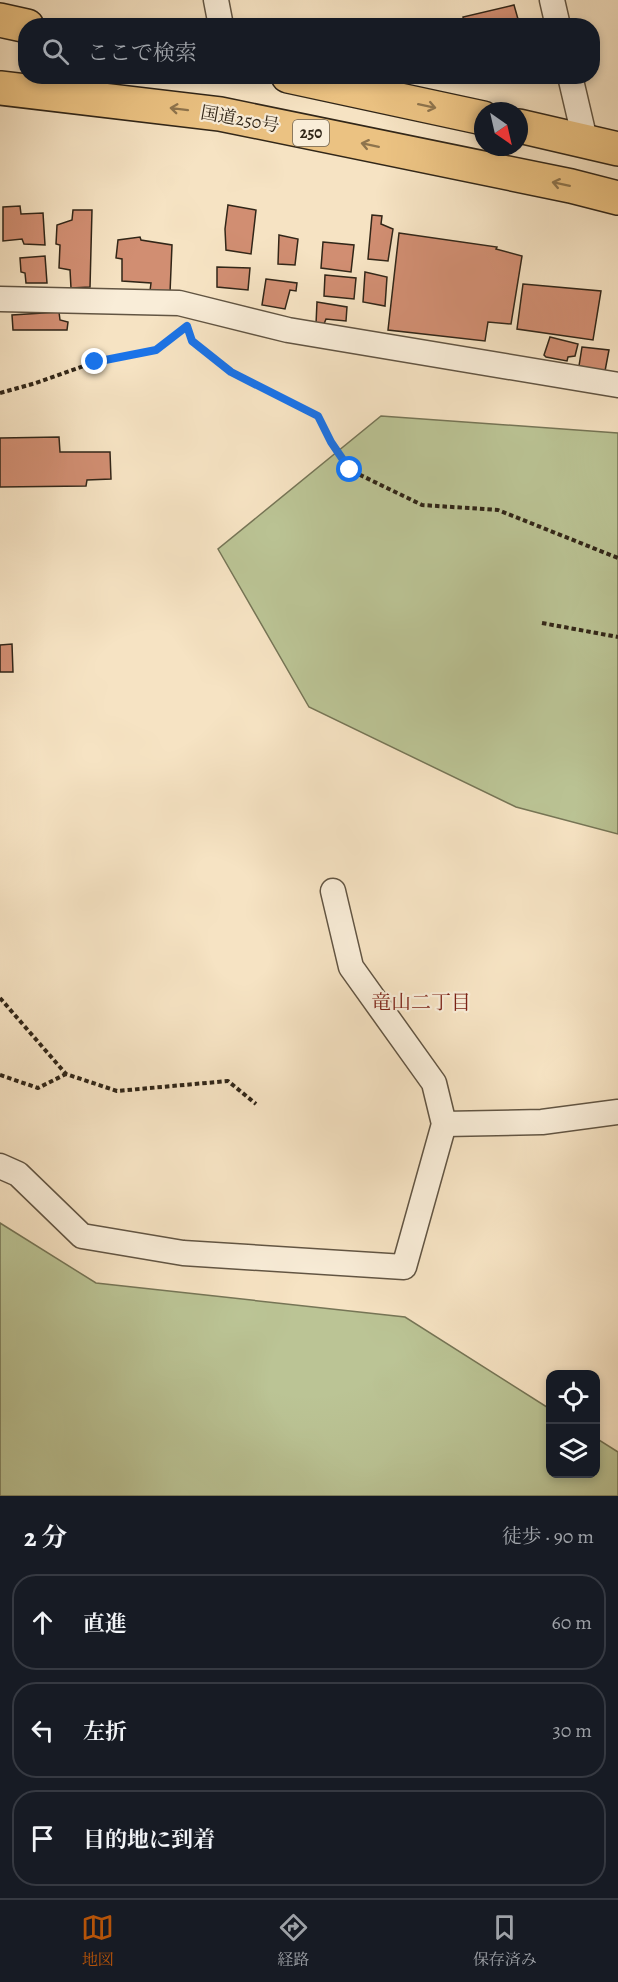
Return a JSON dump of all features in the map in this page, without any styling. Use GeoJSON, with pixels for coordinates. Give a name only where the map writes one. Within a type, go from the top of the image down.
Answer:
{"type":"FeatureCollection","features":[{"type":"Feature","properties":{"kind":"highway"},"geometry":{"type":"LineString","coordinates":[[0,20],[18,24]]}},
{"type":"Feature","properties":{"kind":"highway"},"geometry":{"type":"LineString","coordinates":[[325,84],[474,116]]}},
{"type":"Feature","properties":{"kind":"highway","name":"国道250号"},"geometry":{"type":"LineString","coordinates":[[0,88],[220,114],[571,186],[618,198]]}},
{"type":"Feature","properties":{"kind":"highway"},"geometry":{"type":"LineString","coordinates":[[528,128],[618,149]]}},
{"type":"Feature","properties":{"kind":"street"},"geometry":{"type":"LineString","coordinates":[[216,0],[219,18]]}},
{"type":"Feature","properties":{"kind":"street"},"geometry":{"type":"LineString","coordinates":[[552,0],[556,18]]}},
{"type":"Feature","properties":{"kind":"street"},"geometry":{"type":"LineString","coordinates":[[572,84],[585,140]]}},
{"type":"Feature","properties":{"kind":"street"},"geometry":{"type":"LineString","coordinates":[[0,299],[179,303],[288,330],[618,385]]}},
{"type":"Feature","properties":{"kind":"street"},"geometry":{"type":"LineString","coordinates":[[0,1166],[18,1174],[82,1236],[183,1253],[404,1267],[444,1124],[434,1083],[351,967],[333,891]]}},
{"type":"Feature","properties":{"kind":"street"},"geometry":{"type":"LineString","coordinates":[[444,1124],[542,1122],[618,1112]]}},
{"type":"Feature","properties":{"kind":"path"},"geometry":{"type":"LineString","coordinates":[[0,393],[95,362],[156,350],[187,326],[192,341],[231,372],[318,416],[331,442],[350,470],[422,505],[498,510],[618,558]]}},
{"type":"Feature","properties":{"kind":"path"},"geometry":{"type":"LineString","coordinates":[[542,623],[618,637]]}},
{"type":"Feature","properties":{"kind":"path"},"geometry":{"type":"LineString","coordinates":[[0,998],[66,1074],[117,1091],[228,1081],[256,1104]]}},
{"type":"Feature","properties":{"kind":"path"},"geometry":{"type":"LineString","coordinates":[[0,1075],[38,1088],[66,1074]]}},
{"type":"Feature","properties":{"kind":"green space"},"geometry":{"type":"Polygon","coordinates":[[[381,416],[618,433],[618,834],[516,807],[309,707],[218,549],[381,416]]]}},
{"type":"Feature","properties":{"kind":"green space"},"geometry":{"type":"Polygon","coordinates":[[[0,1223],[96,1283],[405,1317],[546,1406],[546,1478],[600,1478],[600,1441],[618,1452],[618,1496],[0,1496],[0,1223]]]}},
{"type":"Feature","properties":{"kind":"building"},"geometry":{"type":"Polygon","coordinates":[[[514,5],[518,18],[463,18],[514,5]]]}},
{"type":"Feature","properties":{"kind":"building"},"geometry":{"type":"Polygon","coordinates":[[[228,205],[256,210],[251,254],[226,250],[225,229],[228,205]]]}},
{"type":"Feature","properties":{"kind":"building"},"geometry":{"type":"Polygon","coordinates":[[[20,206],[21,214],[43,213],[45,245],[24,244],[22,239],[3,241],[3,207],[20,206]]]}},
{"type":"Feature","properties":{"kind":"building"},"geometry":{"type":"Polygon","coordinates":[[[73,210],[92,210],[90,287],[71,288],[70,270],[59,268],[60,245],[56,244],[57,225],[72,220],[73,210]]]}},
{"type":"Feature","properties":{"kind":"building"},"geometry":{"type":"Polygon","coordinates":[[[372,215],[382,216],[381,224],[393,229],[388,261],[368,259],[372,215]]]}},
{"type":"Feature","properties":{"kind":"building"},"geometry":{"type":"Polygon","coordinates":[[[399,233],[497,247],[496,249],[522,256],[511,324],[488,322],[485,341],[388,330],[399,233]]]}},
{"type":"Feature","properties":{"kind":"building"},"geometry":{"type":"Polygon","coordinates":[[[279,235],[298,239],[295,265],[278,264],[279,235]]]}},
{"type":"Feature","properties":{"kind":"building"},"geometry":{"type":"Polygon","coordinates":[[[140,237],[141,240],[172,245],[170,293],[150,291],[151,283],[122,281],[122,259],[116,258],[118,240],[140,237]]]}},
{"type":"Feature","properties":{"kind":"building"},"geometry":{"type":"Polygon","coordinates":[[[323,242],[354,245],[351,272],[321,268],[323,242]]]}},
{"type":"Feature","properties":{"kind":"building"},"geometry":{"type":"Polygon","coordinates":[[[45,256],[47,283],[26,283],[25,273],[21,272],[20,258],[45,256]]]}},
{"type":"Feature","properties":{"kind":"building"},"geometry":{"type":"Polygon","coordinates":[[[217,267],[250,268],[248,290],[217,287],[217,267]]]}},
{"type":"Feature","properties":{"kind":"building"},"geometry":{"type":"Polygon","coordinates":[[[365,272],[387,277],[385,306],[363,302],[365,272]]]}},
{"type":"Feature","properties":{"kind":"building"},"geometry":{"type":"Polygon","coordinates":[[[325,275],[356,278],[354,299],[324,296],[325,275]]]}},
{"type":"Feature","properties":{"kind":"building"},"geometry":{"type":"Polygon","coordinates":[[[266,279],[297,283],[296,291],[290,290],[285,309],[262,305],[266,279]]]}},
{"type":"Feature","properties":{"kind":"building"},"geometry":{"type":"Polygon","coordinates":[[[523,284],[601,291],[593,340],[517,329],[523,284]]]}},
{"type":"Feature","properties":{"kind":"building"},"geometry":{"type":"Polygon","coordinates":[[[317,302],[347,307],[346,321],[326,319],[324,324],[316,324],[317,302]]]}},
{"type":"Feature","properties":{"kind":"building"},"geometry":{"type":"Polygon","coordinates":[[[59,312],[60,320],[68,322],[67,330],[13,330],[12,315],[59,312]]]}},
{"type":"Feature","properties":{"kind":"building"},"geometry":{"type":"Polygon","coordinates":[[[550,337],[578,344],[575,356],[568,357],[567,361],[546,357],[544,355],[550,337]]]}},
{"type":"Feature","properties":{"kind":"building"},"geometry":{"type":"Polygon","coordinates":[[[582,347],[609,350],[605,371],[579,366],[582,347]]]}},
{"type":"Feature","properties":{"kind":"building"},"geometry":{"type":"Polygon","coordinates":[[[59,437],[60,452],[110,452],[111,479],[87,480],[86,486],[0,487],[0,438],[59,437]]]}},
{"type":"Feature","properties":{"kind":"building"},"geometry":{"type":"Polygon","coordinates":[[[12,644],[13,672],[0,672],[0,645],[12,644]]]}},
{"type":"Feature","properties":{"kind":"district","name":"竜山二丁目"},"geometry":{"type":"Point","coordinates":[421,1002]}},
{"type":"Feature","properties":{"kind":"route"},"geometry":{"type":"LineString","coordinates":[[95,362],[156,350],[187,326],[192,341],[231,372],[318,416],[331,442],[350,470]]}}]}
